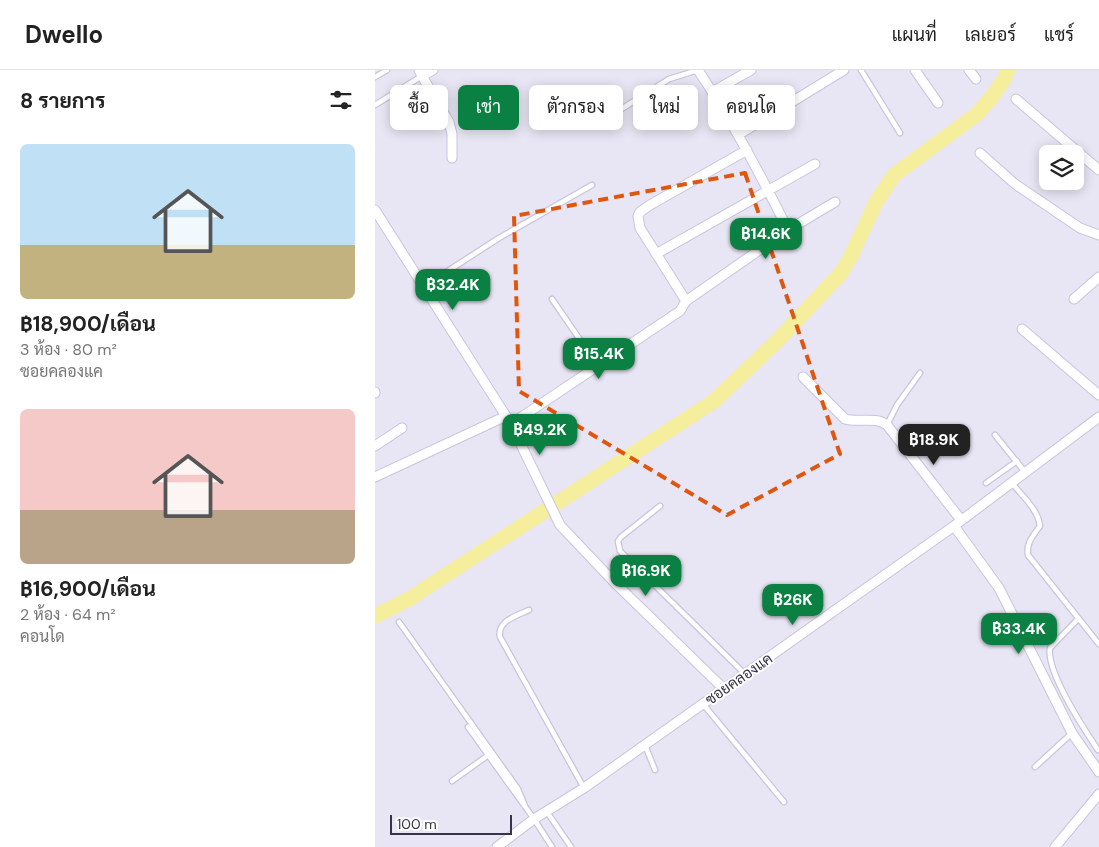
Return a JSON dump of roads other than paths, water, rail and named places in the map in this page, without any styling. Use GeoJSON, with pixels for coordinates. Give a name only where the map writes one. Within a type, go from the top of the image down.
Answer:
{"type":"FeatureCollection","features":[{"type":"Feature","properties":{"kind":"street"},"geometry":{"type":"LineString","coordinates":[[433,70],[420,73],[449,122],[452,134],[452,158]]}},
{"type":"Feature","properties":{"kind":"street"},"geometry":{"type":"LineString","coordinates":[[698,70],[708,85]]}},
{"type":"Feature","properties":{"kind":"street"},"geometry":{"type":"LineString","coordinates":[[725,85],[751,70]]}},
{"type":"Feature","properties":{"kind":"street"},"geometry":{"type":"LineString","coordinates":[[738,135],[844,70]]}},
{"type":"Feature","properties":{"kind":"street"},"geometry":{"type":"LineString","coordinates":[[915,70],[938,103]]}},
{"type":"Feature","properties":{"kind":"street"},"geometry":{"type":"LineString","coordinates":[[969,70],[976,79]]}},
{"type":"Feature","properties":{"kind":"street"},"geometry":{"type":"LineString","coordinates":[[1016,99],[1099,170]]}},
{"type":"Feature","properties":{"kind":"street"},"geometry":{"type":"LineString","coordinates":[[735,130],[769,190],[788,230]]}},
{"type":"Feature","properties":{"kind":"street"},"geometry":{"type":"LineString","coordinates":[[686,301],[641,228],[638,216],[640,212],[747,150]]}},
{"type":"Feature","properties":{"kind":"street"},"geometry":{"type":"LineString","coordinates":[[980,154],[1015,184],[1072,223],[1080,228],[1099,234]]}},
{"type":"Feature","properties":{"kind":"street"},"geometry":{"type":"LineString","coordinates":[[656,254],[815,164]]}},
{"type":"Feature","properties":{"kind":"street"},"geometry":{"type":"LineString","coordinates":[[511,424],[677,313],[686,301],[788,230],[835,202]]}},
{"type":"Feature","properties":{"kind":"street"},"geometry":{"type":"LineString","coordinates":[[375,210],[511,424],[554,515],[565,531],[613,581],[724,689]]}},
{"type":"Feature","properties":{"kind":"street"},"geometry":{"type":"LineString","coordinates":[[1074,299],[1099,277]]}},
{"type":"Feature","properties":{"kind":"street"},"geometry":{"type":"LineString","coordinates":[[1023,329],[1099,395]]}},
{"type":"Feature","properties":{"kind":"street"},"geometry":{"type":"LineString","coordinates":[[803,377],[845,419],[852,421],[880,421],[887,425],[957,523],[999,588],[1072,733],[1099,772]]}},
{"type":"Feature","properties":{"kind":"street"},"geometry":{"type":"LineString","coordinates":[[376,475],[506,416]]}},
{"type":"Feature","properties":{"kind":"street","name":"ซอยคลองแค"},"geometry":{"type":"LineString","coordinates":[[497,847],[534,819],[584,788],[957,523],[1099,417]]}},
{"type":"Feature","properties":{"kind":"street"},"geometry":{"type":"LineString","coordinates":[[375,446],[402,428]]}},
{"type":"Feature","properties":{"kind":"street"},"geometry":{"type":"LineString","coordinates":[[1055,847],[1099,794]]}},
{"type":"Feature","properties":{"kind":"lane"},"geometry":{"type":"LineString","coordinates":[[375,77],[387,70]]}},
{"type":"Feature","properties":{"kind":"lane"},"geometry":{"type":"LineString","coordinates":[[673,70],[676,76]]}},
{"type":"Feature","properties":{"kind":"lane"},"geometry":{"type":"LineString","coordinates":[[623,108],[676,76],[698,70]]}},
{"type":"Feature","properties":{"kind":"lane"},"geometry":{"type":"LineString","coordinates":[[861,70],[900,132]]}},
{"type":"Feature","properties":{"kind":"lane"},"geometry":{"type":"LineString","coordinates":[[375,105],[420,73]]}},
{"type":"Feature","properties":{"kind":"lane"},"geometry":{"type":"LineString","coordinates":[[423,287],[499,238],[592,185]]}},
{"type":"Feature","properties":{"kind":"lane"},"geometry":{"type":"LineString","coordinates":[[552,299],[598,366]]}},
{"type":"Feature","properties":{"kind":"lane"},"geometry":{"type":"LineString","coordinates":[[887,425],[897,406],[920,373]]}},
{"type":"Feature","properties":{"kind":"lane"},"geometry":{"type":"LineString","coordinates":[[995,435],[1026,473]]}},
{"type":"Feature","properties":{"kind":"lane"},"geometry":{"type":"LineString","coordinates":[[986,483],[1017,461]]}},
{"type":"Feature","properties":{"kind":"lane"},"geometry":{"type":"LineString","coordinates":[[1012,483],[1039,519],[1040,526],[1029,541],[1028,555],[1099,644]]}},
{"type":"Feature","properties":{"kind":"lane"},"geometry":{"type":"LineString","coordinates":[[660,506],[621,536],[618,541],[620,551],[745,674]]}},
{"type":"Feature","properties":{"kind":"lane"},"geometry":{"type":"LineString","coordinates":[[529,610],[511,618],[502,625],[499,637],[584,788]]}},
{"type":"Feature","properties":{"kind":"lane"},"geometry":{"type":"LineString","coordinates":[[1078,619],[1050,648],[1049,654],[1053,669],[1076,716],[1098,750]]}},
{"type":"Feature","properties":{"kind":"lane"},"geometry":{"type":"LineString","coordinates":[[399,622],[518,789],[525,806]]}},
{"type":"Feature","properties":{"kind":"lane"},"geometry":{"type":"LineString","coordinates":[[703,704],[784,802]]}},
{"type":"Feature","properties":{"kind":"lane"},"geometry":{"type":"LineString","coordinates":[[468,727],[552,847]]}},
{"type":"Feature","properties":{"kind":"lane"},"geometry":{"type":"LineString","coordinates":[[1035,767],[1072,733]]}},
{"type":"Feature","properties":{"kind":"lane"},"geometry":{"type":"LineString","coordinates":[[645,745],[655,770]]}},
{"type":"Feature","properties":{"kind":"lane"},"geometry":{"type":"LineString","coordinates":[[452,781],[487,756]]}},
{"type":"Feature","properties":{"kind":"lane"},"geometry":{"type":"LineString","coordinates":[[547,812],[571,847]]}},
{"type":"Feature","properties":{"kind":"waterway"},"geometry":{"type":"LineString","coordinates":[[375,616],[409,599],[714,401],[777,341],[841,273],[876,202],[894,175],[977,114],[1003,81],[1008,70]]}}]}
